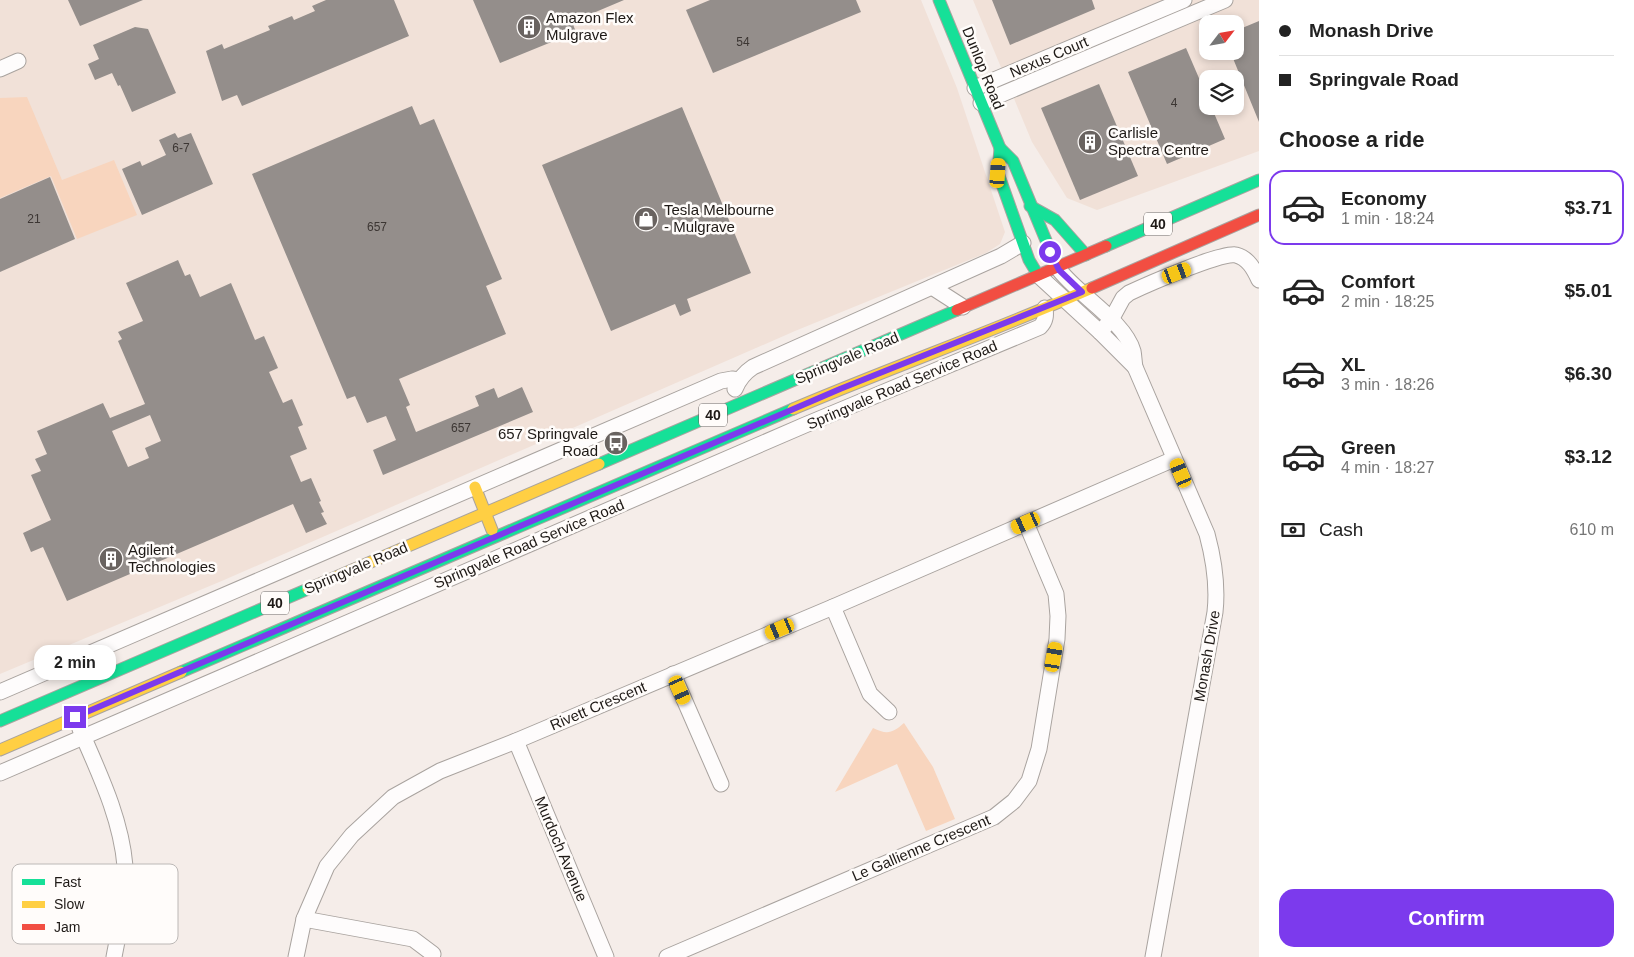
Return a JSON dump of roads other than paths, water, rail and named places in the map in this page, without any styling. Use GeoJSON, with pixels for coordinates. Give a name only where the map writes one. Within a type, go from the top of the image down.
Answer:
{"type":"FeatureCollection","features":[{"type":"Feature","properties":{"kind":"main road","name":"Dunlop Road"},"geometry":{"type":"LineString","coordinates":[[939,0],[1000,148],[1013,161],[1030,206],[1057,267]]}},
{"type":"Feature","properties":{"kind":"main road","name":"Dunlop Road"},"geometry":{"type":"LineString","coordinates":[[1000,148],[998,173],[1031,265],[1038,275]]}},
{"type":"Feature","properties":{"kind":"main road","name":"Springvale Road"},"geometry":{"type":"LineString","coordinates":[[0,750],[496,537],[791,396],[963,307],[1259,180]]}},
{"type":"Feature","properties":{"kind":"main road"},"geometry":{"type":"LineString","coordinates":[[1030,206],[1054,220],[1086,254]]}},
{"type":"Feature","properties":{"kind":"main road","name":"Springvale Road"},"geometry":{"type":"LineString","coordinates":[[0,720],[731,408],[791,396],[1045,308],[1259,216]]}},
{"type":"Feature","properties":{"kind":"main road"},"geometry":{"type":"LineString","coordinates":[[791,396],[805,425]]}},
{"type":"Feature","properties":{"kind":"main road"},"geometry":{"type":"LineString","coordinates":[[474,487],[496,537]]}},
{"type":"Feature","properties":{"kind":"street","name":"Nexus Court"},"geometry":{"type":"LineString","coordinates":[[981,103],[1126,33],[1166,8],[1184,0]]}},
{"type":"Feature","properties":{"kind":"street","name":"Nexus Court"},"geometry":{"type":"LineString","coordinates":[[975,88],[1126,33],[1172,22],[1225,0]]}},
{"type":"Feature","properties":{"kind":"street"},"geometry":{"type":"LineString","coordinates":[[1166,8],[1172,22]]}},
{"type":"Feature","properties":{"kind":"street"},"geometry":{"type":"LineString","coordinates":[[0,69],[18,61]]}},
{"type":"Feature","properties":{"kind":"street","name":"Springvale Road"},"geometry":{"type":"LineString","coordinates":[[474,487],[721,381],[739,380],[746,371],[753,367],[932,288],[1001,256],[1023,243]]}},
{"type":"Feature","properties":{"kind":"street"},"geometry":{"type":"LineString","coordinates":[[1100,332],[1111,320],[1120,303],[1129,293],[1214,259],[1231,255],[1239,257],[1251,265],[1259,280]]}},
{"type":"Feature","properties":{"kind":"street","name":"Monash Drive"},"geometry":{"type":"LineString","coordinates":[[1057,267],[1111,320],[1133,350],[1135,367],[1207,534],[1213,557],[1217,597],[1215,612],[1153,957]]}},
{"type":"Feature","properties":{"kind":"street","name":"Monash Drive"},"geometry":{"type":"LineString","coordinates":[[1038,275],[1066,299],[1135,367]]}},
{"type":"Feature","properties":{"kind":"street"},"geometry":{"type":"LineString","coordinates":[[932,288],[963,307]]}},
{"type":"Feature","properties":{"kind":"street","name":"Springvale Road Service Road"},"geometry":{"type":"LineString","coordinates":[[0,773],[805,425],[1040,327],[1044,323],[1045,308]]}},
{"type":"Feature","properties":{"kind":"street"},"geometry":{"type":"LineString","coordinates":[[731,408],[739,380]]}},
{"type":"Feature","properties":{"kind":"street"},"geometry":{"type":"LineString","coordinates":[[655,410],[684,427]]}},
{"type":"Feature","properties":{"kind":"street","name":"Rivett Crescent"},"geometry":{"type":"LineString","coordinates":[[296,957],[304,919],[327,866],[352,835],[393,797],[440,771],[516,741],[833,607],[1174,459]]}},
{"type":"Feature","properties":{"kind":"street"},"geometry":{"type":"LineString","coordinates":[[0,692],[474,487]]}},
{"type":"Feature","properties":{"kind":"street","name":"Le Gallienne Crescent"},"geometry":{"type":"LineString","coordinates":[[667,957],[994,817],[1014,802],[1029,781],[1038,749],[1057,639],[1058,616],[1056,594],[1026,523]]}},
{"type":"Feature","properties":{"kind":"street","name":"Springvale Road"},"geometry":{"type":"LineString","coordinates":[[394,580],[402,599]]}},
{"type":"Feature","properties":{"kind":"street"},"geometry":{"type":"LineString","coordinates":[[833,607],[870,694],[889,712]]}},
{"type":"Feature","properties":{"kind":"street"},"geometry":{"type":"LineString","coordinates":[[673,674],[722,784]]}},
{"type":"Feature","properties":{"kind":"street"},"geometry":{"type":"LineString","coordinates":[[64,693],[111,803],[125,864]]}},
{"type":"Feature","properties":{"kind":"street","name":"Murdoch Avenue"},"geometry":{"type":"LineString","coordinates":[[516,741],[606,957]]}},
{"type":"Feature","properties":{"kind":"street"},"geometry":{"type":"LineString","coordinates":[[304,919],[413,939],[433,954]]}},
{"type":"Feature","properties":{"kind":"street"},"geometry":{"type":"LineString","coordinates":[[114,957],[116,944]]}},
{"type":"Feature","properties":{"kind":"place","name":"Amazon Flex Mulgrave"},"geometry":{"type":"Point","coordinates":[529,27]}},
{"type":"Feature","properties":{"kind":"place","name":"Carlisle Spectra Centre"},"geometry":{"type":"Point","coordinates":[1090,142]}},
{"type":"Feature","properties":{"kind":"place","name":"Tesla Melbourne - Mulgrave"},"geometry":{"type":"Point","coordinates":[646,219]}},
{"type":"Feature","properties":{"kind":"place","name":"657 Springvale Road"},"geometry":{"type":"Point","coordinates":[616,443]}},
{"type":"Feature","properties":{"kind":"place","name":"Agilent Technologies"},"geometry":{"type":"Point","coordinates":[111,559]}}]}
